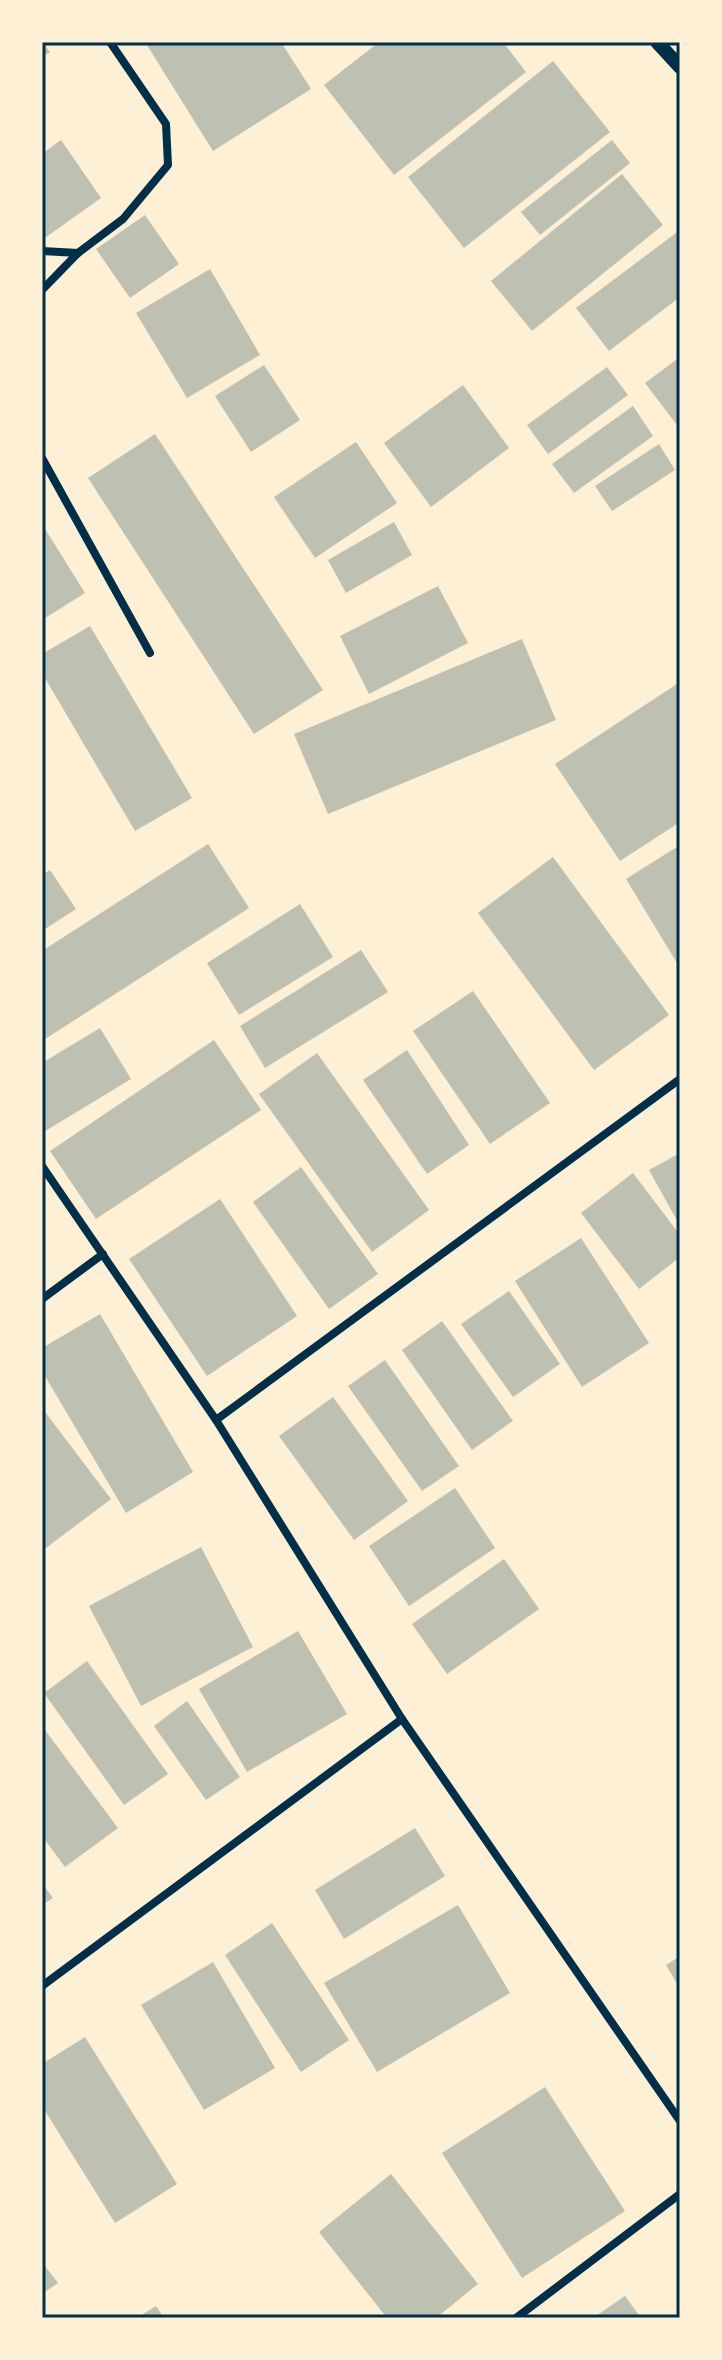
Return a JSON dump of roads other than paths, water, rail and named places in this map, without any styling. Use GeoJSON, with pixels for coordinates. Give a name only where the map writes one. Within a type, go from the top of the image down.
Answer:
{"type":"FeatureCollection","features":[{"type":"Feature","properties":{"kind":"street"},"geometry":{"type":"LineString","coordinates":[[42,290],[78,253],[123,219],[168,165],[166,124],[110,42]]}},
{"type":"Feature","properties":{"kind":"street"},"geometry":{"type":"LineString","coordinates":[[657,42],[680,67]]}},
{"type":"Feature","properties":{"kind":"street"},"geometry":{"type":"LineString","coordinates":[[42,251],[78,253]]}},
{"type":"Feature","properties":{"kind":"street"},"geometry":{"type":"LineString","coordinates":[[42,458],[150,653]]}},
{"type":"Feature","properties":{"kind":"street"},"geometry":{"type":"LineString","coordinates":[[216,1420],[680,1079]]}},
{"type":"Feature","properties":{"kind":"street"},"geometry":{"type":"LineString","coordinates":[[42,1166],[216,1420],[402,1719],[680,2121]]}},
{"type":"Feature","properties":{"kind":"street"},"geometry":{"type":"LineString","coordinates":[[42,1299],[103,1254]]}},
{"type":"Feature","properties":{"kind":"street"},"geometry":{"type":"LineString","coordinates":[[42,1986],[402,1719]]}},
{"type":"Feature","properties":{"kind":"street"},"geometry":{"type":"LineString","coordinates":[[516,2318],[680,2194]]}}]}
